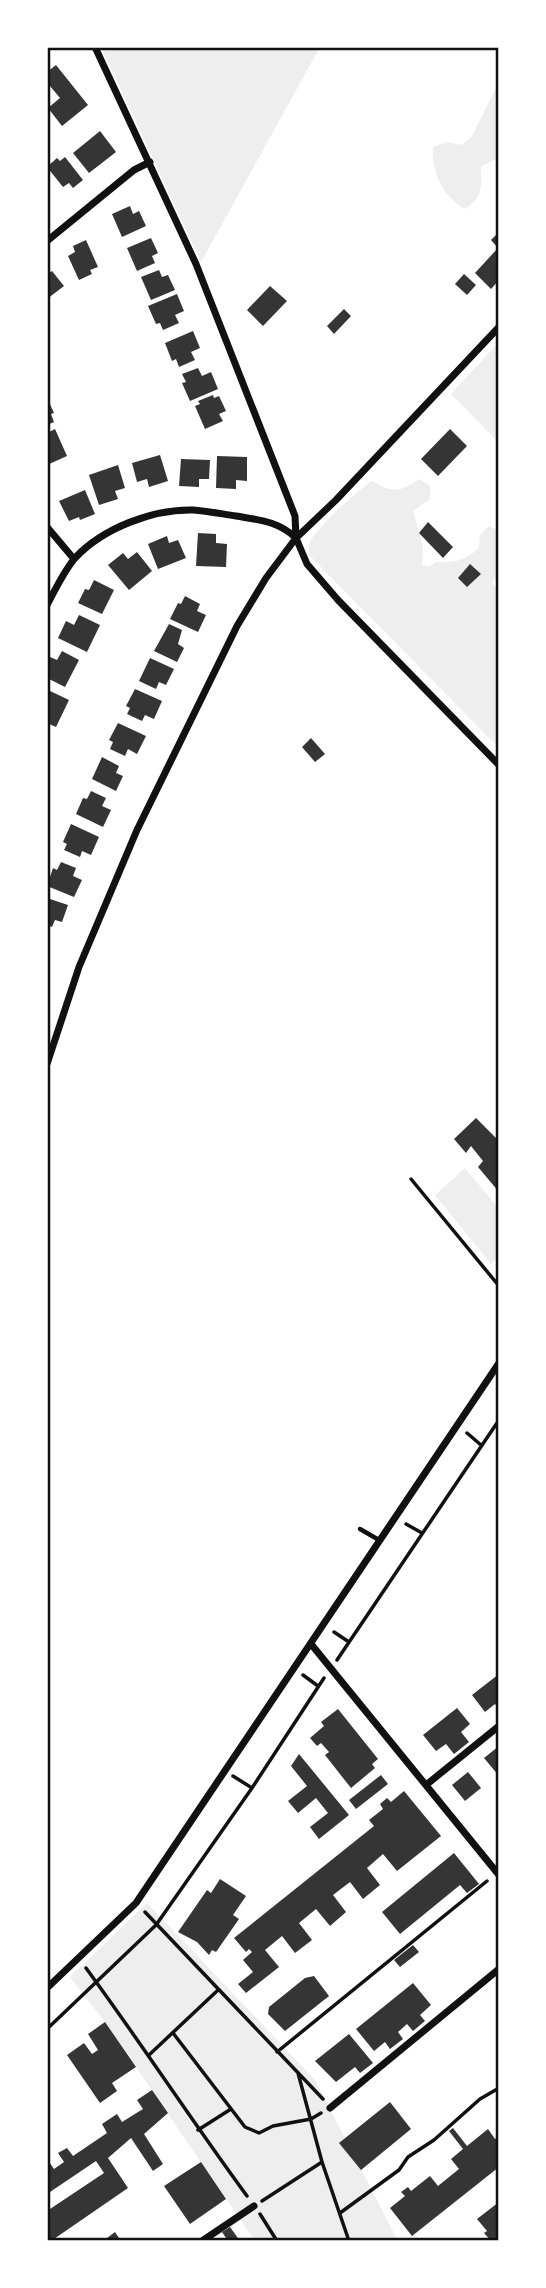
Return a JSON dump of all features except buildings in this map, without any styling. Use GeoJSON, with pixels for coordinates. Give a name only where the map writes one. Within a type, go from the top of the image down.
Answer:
{"type":"FeatureCollection","features":[{"type":"Feature","properties":{"kind":"street"},"geometry":{"type":"LineString","coordinates":[[94,47],[196,264],[295,516],[296,538],[307,564],[338,600],[499,765]]}},
{"type":"Feature","properties":{"kind":"street"},"geometry":{"type":"LineString","coordinates":[[47,241],[134,170],[150,162]]}},
{"type":"Feature","properties":{"kind":"street"},"geometry":{"type":"LineString","coordinates":[[47,1064],[79,967],[137,830],[237,626],[266,578],[296,538],[336,500],[499,327]]}},
{"type":"Feature","properties":{"kind":"street"},"geometry":{"type":"LineString","coordinates":[[47,605],[74,559],[116,529],[167,512],[193,510],[264,521],[285,527],[296,538]]}},
{"type":"Feature","properties":{"kind":"street"},"geometry":{"type":"LineString","coordinates":[[47,527],[74,559]]}},
{"type":"Feature","properties":{"kind":"street"},"geometry":{"type":"LineString","coordinates":[[47,1987],[136,1903],[499,1363]]}},
{"type":"Feature","properties":{"kind":"street"},"geometry":{"type":"LineString","coordinates":[[312,1644],[498,1874]]}},
{"type":"Feature","properties":{"kind":"street"},"geometry":{"type":"LineString","coordinates":[[426,1785],[499,1726]]}},
{"type":"Feature","properties":{"kind":"street"},"geometry":{"type":"LineString","coordinates":[[330,2108],[499,1969]]}},
{"type":"Feature","properties":{"kind":"street"},"geometry":{"type":"LineString","coordinates":[[202,2241],[254,2206]]}},
{"type":"Feature","properties":{"kind":"lane"},"geometry":{"type":"LineString","coordinates":[[360,1529],[379,1540]]}},
{"type":"Feature","properties":{"kind":"path"},"geometry":{"type":"LineString","coordinates":[[411,1179],[499,1286]]}},
{"type":"Feature","properties":{"kind":"path"},"geometry":{"type":"LineString","coordinates":[[47,2029],[156,1925],[252,1788],[499,1420]]}},
{"type":"Feature","properties":{"kind":"path"},"geometry":{"type":"LineString","coordinates":[[456,1424],[481,1445]]}},
{"type":"Feature","properties":{"kind":"path"},"geometry":{"type":"LineString","coordinates":[[395,1517],[422,1533]]}},
{"type":"Feature","properties":{"kind":"path"},"geometry":{"type":"LineString","coordinates":[[323,1625],[349,1642]]}},
{"type":"Feature","properties":{"kind":"path"},"geometry":{"type":"LineString","coordinates":[[295,1668],[318,1686]]}},
{"type":"Feature","properties":{"kind":"path"},"geometry":{"type":"LineString","coordinates":[[225,1771],[252,1788]]}},
{"type":"Feature","properties":{"kind":"path"},"geometry":{"type":"LineString","coordinates":[[277,2052],[498,1874]]}},
{"type":"Feature","properties":{"kind":"path"},"geometry":{"type":"LineString","coordinates":[[136,1903],[298,2071],[330,2108],[311,2119],[273,2126],[259,2133],[245,2127],[173,2033]]}},
{"type":"Feature","properties":{"kind":"path"},"geometry":{"type":"LineString","coordinates":[[78,1958],[149,2055],[198,2130],[277,2241]]}},
{"type":"Feature","properties":{"kind":"path"},"geometry":{"type":"LineString","coordinates":[[149,2055],[218,1990]]}},
{"type":"Feature","properties":{"kind":"path"},"geometry":{"type":"LineString","coordinates":[[298,2071],[323,2162],[349,2241]]}},
{"type":"Feature","properties":{"kind":"path"},"geometry":{"type":"LineString","coordinates":[[340,2213],[399,2170],[408,2157],[434,2140],[480,2099],[499,2088]]}},
{"type":"Feature","properties":{"kind":"path"},"geometry":{"type":"LineString","coordinates":[[198,2130],[231,2109]]}},
{"type":"Feature","properties":{"kind":"path"},"geometry":{"type":"LineString","coordinates":[[254,2206],[323,2162]]}},
{"type":"Feature","properties":{"kind":"shaded area"},"geometry":{"type":"Polygon","coordinates":[[[101,47],[320,47],[201,262],[101,47]]]}},
{"type":"Feature","properties":{"kind":"shaded area"},"geometry":{"type":"Polygon","coordinates":[[[499,82],[499,158],[481,166],[478,195],[465,209],[450,198],[440,182],[434,165],[433,147],[447,142],[462,145],[472,136],[499,82]]]}},
{"type":"Feature","properties":{"kind":"shaded area"},"geometry":{"type":"Polygon","coordinates":[[[499,342],[499,443],[451,394],[499,342]]]}},
{"type":"Feature","properties":{"kind":"shaded area"},"geometry":{"type":"Polygon","coordinates":[[[419,479],[430,486],[430,499],[413,511],[423,547],[422,565],[430,567],[435,562],[464,558],[479,548],[480,535],[489,526],[499,531],[499,575],[492,582],[499,592],[499,748],[308,554],[310,542],[320,528],[372,481],[395,490],[419,479]]]}},
{"type":"Feature","properties":{"kind":"shaded area"},"geometry":{"type":"Polygon","coordinates":[[[465,1168],[499,1209],[499,1257],[491,1264],[435,1195],[465,1168]]]}},
{"type":"Feature","properties":{"kind":"shaded area"},"geometry":{"type":"Polygon","coordinates":[[[147,1903],[315,2080],[398,2241],[255,2241],[105,2022],[70,1977],[147,1903]]]}}]}
